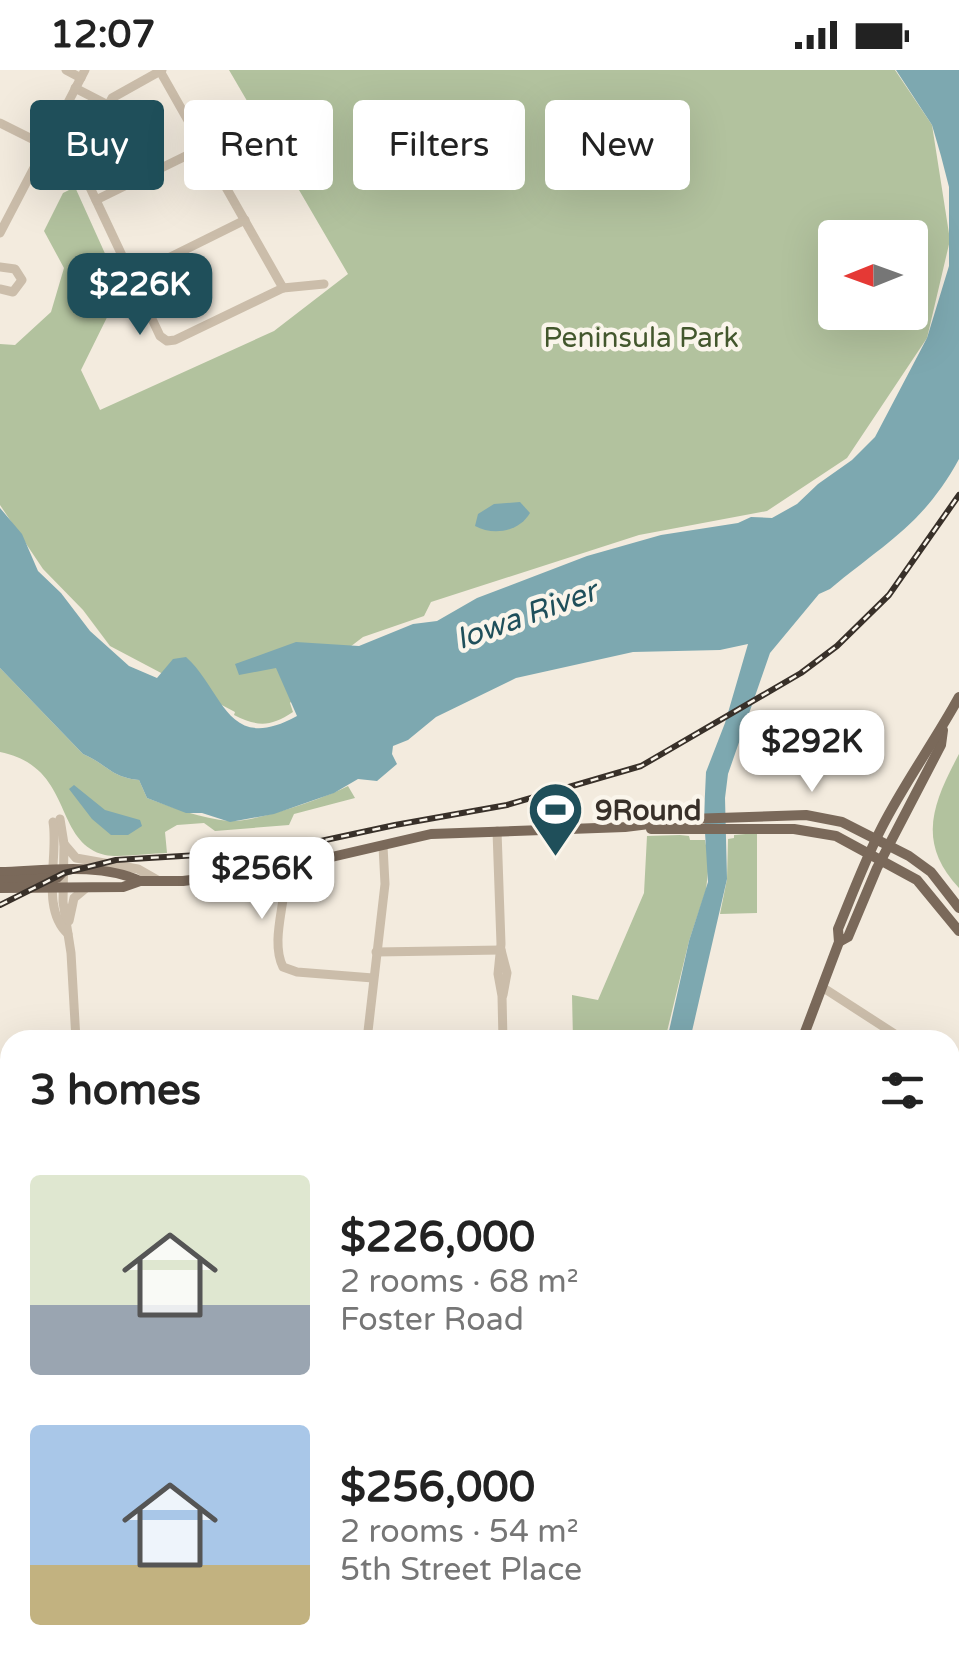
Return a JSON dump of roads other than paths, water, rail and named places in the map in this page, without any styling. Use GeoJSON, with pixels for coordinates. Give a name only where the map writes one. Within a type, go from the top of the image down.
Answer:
{"type":"FeatureCollection","features":[{"type":"Feature","properties":{"kind":"main road"},"geometry":{"type":"LineString","coordinates":[[806,1030],[839,942],[838,929],[869,852],[929,743],[959,698]]}},
{"type":"Feature","properties":{"kind":"main road"},"geometry":{"type":"LineString","coordinates":[[839,942],[848,937],[882,858],[941,744],[943,726]]}},
{"type":"Feature","properties":{"kind":"main road"},"geometry":{"type":"LineString","coordinates":[[0,884],[101,871],[159,881],[284,868],[431,834],[734,824],[817,816],[842,822],[876,838],[931,872],[959,908]]}},
{"type":"Feature","properties":{"kind":"main road"},"geometry":{"type":"LineString","coordinates":[[734,824],[822,832],[882,858],[925,887],[959,931]]}},
{"type":"Feature","properties":{"kind":"main road"},"geometry":{"type":"LineString","coordinates":[[0,872],[59,879],[88,887],[123,887],[136,880]]}},
{"type":"Feature","properties":{"kind":"street"},"geometry":{"type":"LineString","coordinates":[[66,70],[103,100]]}},
{"type":"Feature","properties":{"kind":"street"},"geometry":{"type":"LineString","coordinates":[[111,100],[161,70],[184,112]]}},
{"type":"Feature","properties":{"kind":"street"},"geometry":{"type":"LineString","coordinates":[[0,123],[30,137]]}},
{"type":"Feature","properties":{"kind":"street"},"geometry":{"type":"LineString","coordinates":[[96,200],[184,158]]}},
{"type":"Feature","properties":{"kind":"street"},"geometry":{"type":"LineString","coordinates":[[0,233],[30,176]]}},
{"type":"Feature","properties":{"kind":"street"},"geometry":{"type":"LineString","coordinates":[[91,190],[160,336],[166,341],[284,288],[324,284]]}},
{"type":"Feature","properties":{"kind":"street"},"geometry":{"type":"LineString","coordinates":[[228,190],[284,288]]}},
{"type":"Feature","properties":{"kind":"street"},"geometry":{"type":"LineString","coordinates":[[132,276],[245,220]]}},
{"type":"Feature","properties":{"kind":"street"},"geometry":{"type":"LineString","coordinates":[[0,267],[15,269],[22,280],[14,292],[0,289]]}},
{"type":"Feature","properties":{"kind":"street"},"geometry":{"type":"LineString","coordinates":[[68,929],[60,925],[56,820],[64,844],[76,858],[138,868],[159,881]]}},
{"type":"Feature","properties":{"kind":"street"},"geometry":{"type":"LineString","coordinates":[[498,831],[498,974],[503,1030]]}},
{"type":"Feature","properties":{"kind":"street"},"geometry":{"type":"LineString","coordinates":[[59,879],[64,844]]}},
{"type":"Feature","properties":{"kind":"street"},"geometry":{"type":"LineString","coordinates":[[368,1030],[386,876],[383,846]]}},
{"type":"Feature","properties":{"kind":"street"},"geometry":{"type":"LineString","coordinates":[[284,868],[278,955],[281,963],[290,970],[373,978]]}},
{"type":"Feature","properties":{"kind":"street"},"geometry":{"type":"LineString","coordinates":[[75,1030],[68,929],[74,898],[88,887]]}},
{"type":"Feature","properties":{"kind":"street"},"geometry":{"type":"LineString","coordinates":[[376,952],[501,950]]}},
{"type":"Feature","properties":{"kind":"street"},"geometry":{"type":"LineString","coordinates":[[822,987],[889,1030]]}},
{"type":"Feature","properties":{"kind":"water","name":"Iowa River"},"geometry":{"type":"Polygon","coordinates":[[[896,70],[959,70],[959,459],[917,517],[819,594],[770,653],[728,774],[727,879],[692,1030],[669,1030],[689,941],[708,882],[706,772],[748,644],[720,650],[633,652],[516,678],[436,717],[408,740],[393,746],[397,764],[377,781],[358,779],[334,793],[274,814],[230,822],[202,813],[186,813],[147,798],[139,780],[115,773],[83,754],[0,668],[0,508],[22,534],[38,571],[90,631],[129,666],[157,678],[173,659],[186,657],[229,714],[255,728],[273,726],[297,716],[276,668],[239,675],[235,664],[296,642],[359,646],[413,624],[437,621],[477,598],[587,556],[661,535],[738,523],[751,517],[772,518],[797,504],[875,437],[927,338],[949,266],[949,187],[932,125],[896,70]]]}},
{"type":"Feature","properties":{"kind":"water"},"geometry":{"type":"Polygon","coordinates":[[[520,502],[530,513],[513,528],[490,531],[475,526],[478,514],[494,504],[520,502]]]}},
{"type":"Feature","properties":{"kind":"water"},"geometry":{"type":"Polygon","coordinates":[[[74,785],[105,810],[140,820],[142,826],[128,835],[111,835],[92,819],[69,789],[74,785]]]}},
{"type":"Feature","properties":{"kind":"railway"},"geometry":{"type":"LineString","coordinates":[[0,905],[64,873],[116,860],[279,850],[507,805],[641,766],[801,673],[837,646],[889,595],[959,495]]}},
{"type":"Feature","properties":{"kind":"place","name":"9Round"},"geometry":{"type":"Point","coordinates":[556,859]}},
{"type":"Feature","properties":{"kind":"park label","name":"Peninsula Park"},"geometry":{"type":"Point","coordinates":[641,337]}}]}
